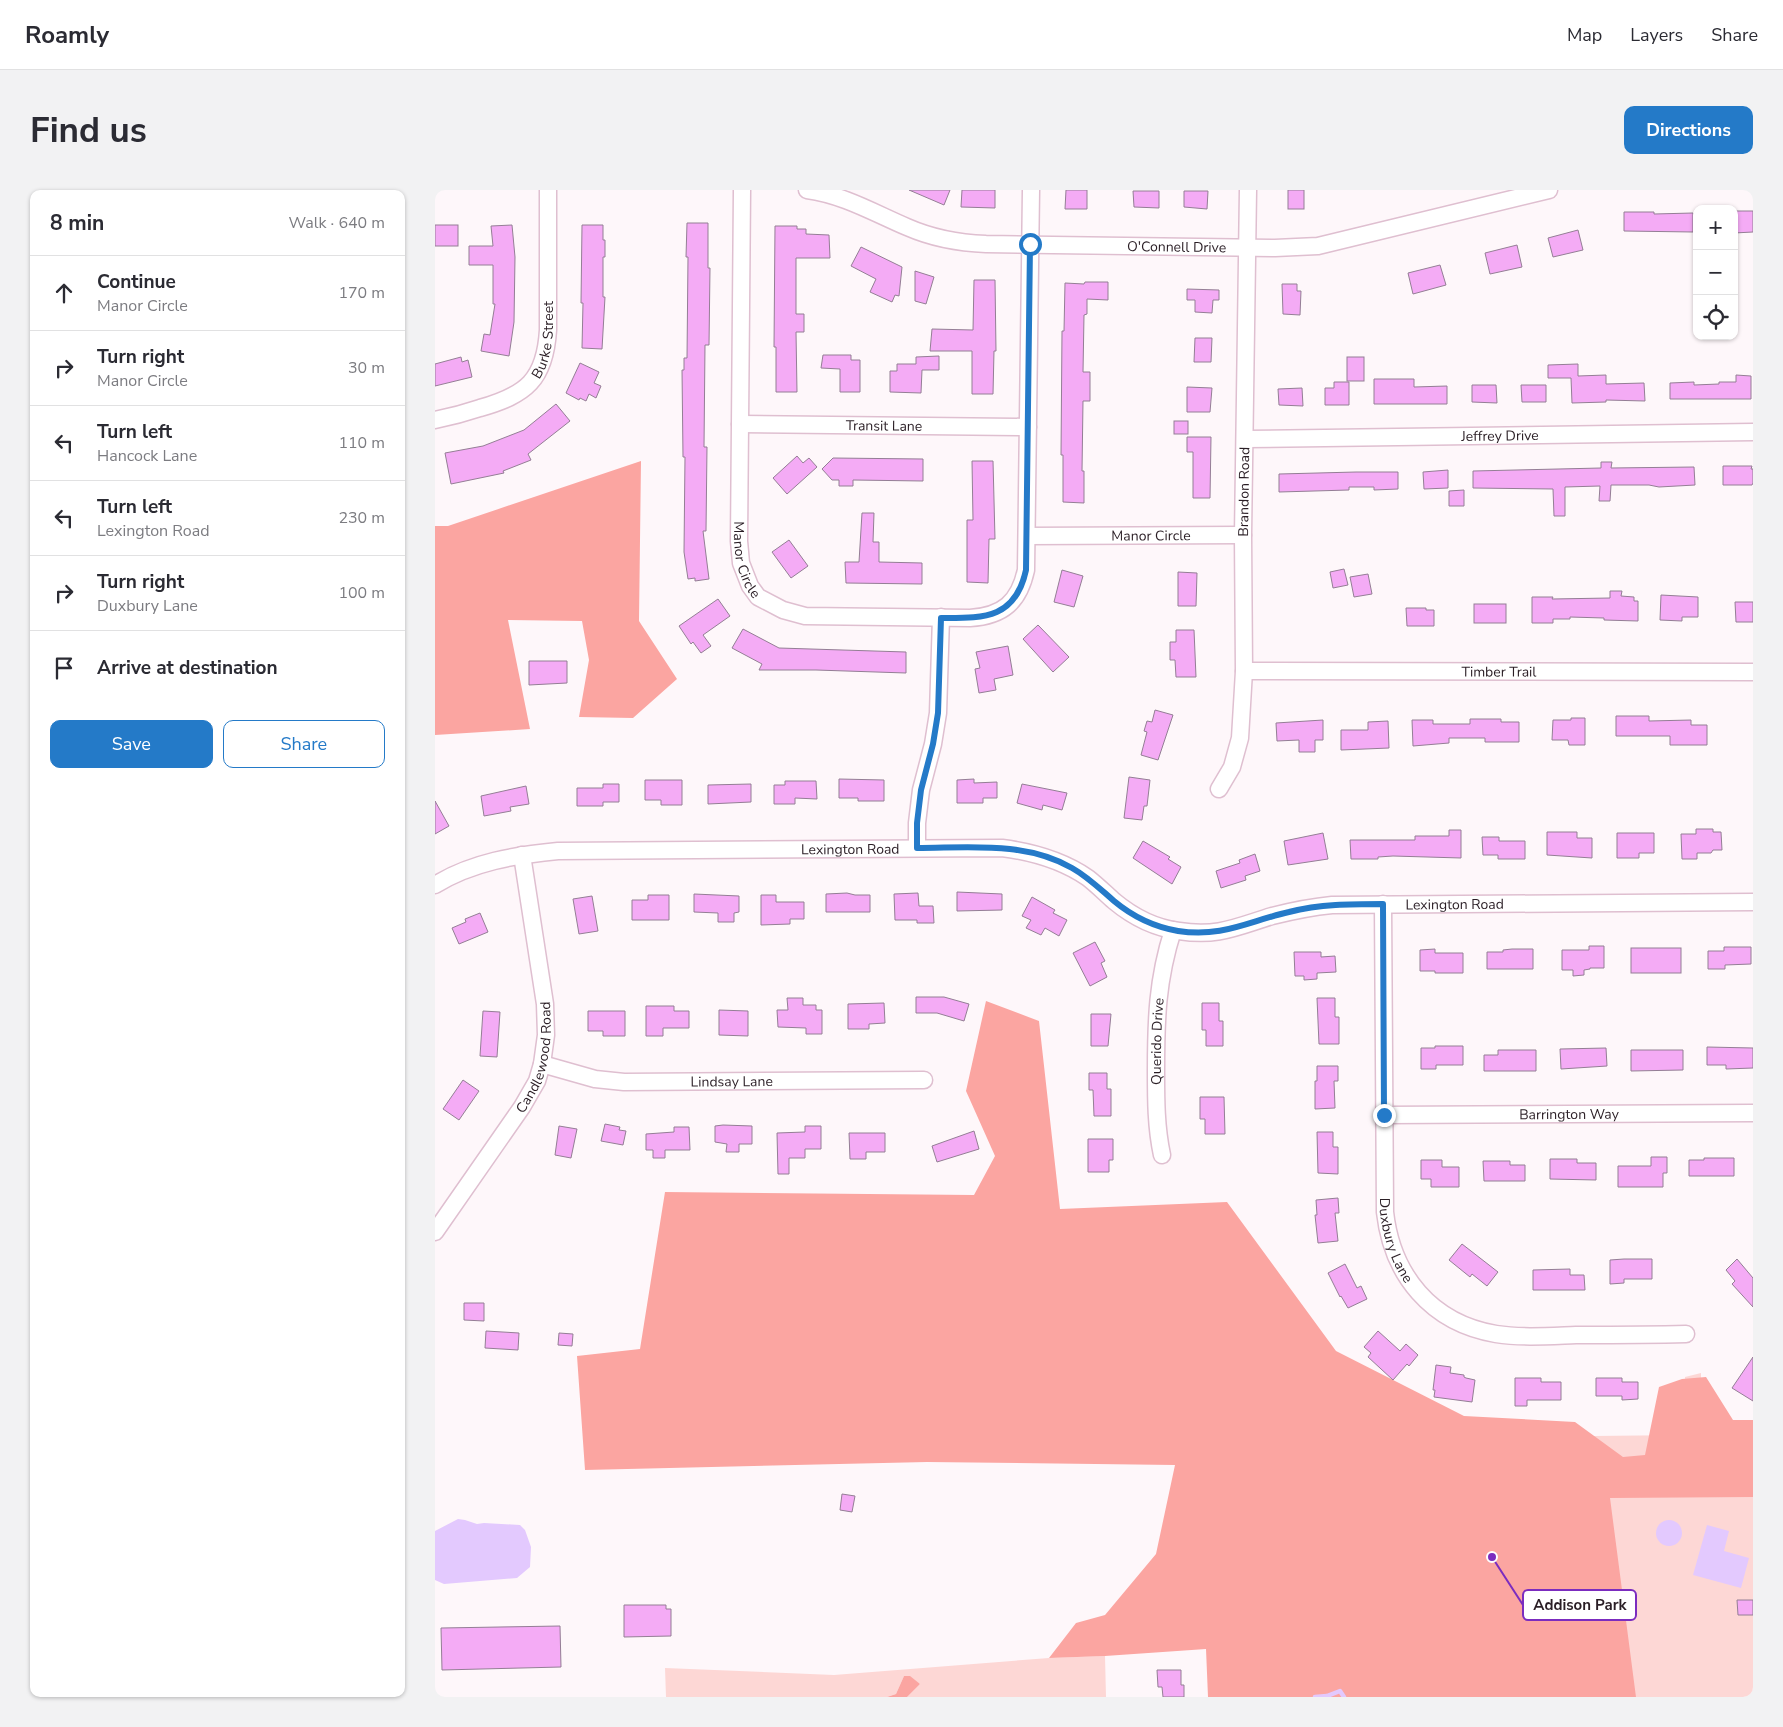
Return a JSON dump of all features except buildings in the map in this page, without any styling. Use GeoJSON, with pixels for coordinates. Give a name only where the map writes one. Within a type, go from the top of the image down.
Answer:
{"type":"FeatureCollection","features":[{"type":"Feature","properties":{"kind":"street","name":"Burke Street"},"geometry":{"type":"LineString","coordinates":[[435,420],[452,417],[507,400],[525,388],[539,369],[547,340],[548,190]]}},
{"type":"Feature","properties":{"kind":"street","name":"Manor Circle"},"geometry":{"type":"LineString","coordinates":[[743,190],[739,552],[745,574],[758,596],[783,610],[805,616],[941,618],[988,616],[1004,608],[1011,603],[1021,587],[1026,570],[1031,190]]}},
{"type":"Feature","properties":{"kind":"street","name":"O'Connell Drive"},"geometry":{"type":"LineString","coordinates":[[807,190],[846,199],[907,227],[937,238],[969,243],[1247,247],[1319,246],[1549,190]]}},
{"type":"Feature","properties":{"kind":"street","name":"Brandon Road"},"geometry":{"type":"LineString","coordinates":[[1219,788],[1232,768],[1240,738],[1244,671],[1243,535],[1248,190]]}},
{"type":"Feature","properties":{"kind":"street","name":"Transit Lane"},"geometry":{"type":"LineString","coordinates":[[740,424],[1028,427]]}},
{"type":"Feature","properties":{"kind":"street","name":"Jeffrey Drive"},"geometry":{"type":"LineString","coordinates":[[1245,439],[1753,432]]}},
{"type":"Feature","properties":{"kind":"street","name":"Manor Circle"},"geometry":{"type":"LineString","coordinates":[[1027,536],[1243,535]]}},
{"type":"Feature","properties":{"kind":"street"},"geometry":{"type":"LineString","coordinates":[[917,848],[917,823],[921,790],[933,744],[938,713],[941,618]]}},
{"type":"Feature","properties":{"kind":"street","name":"Timber Trail"},"geometry":{"type":"LineString","coordinates":[[1244,671],[1753,672]]}},
{"type":"Feature","properties":{"kind":"street","name":"Lexington Road"},"geometry":{"type":"LineString","coordinates":[[435,885],[478,866],[522,855],[558,851],[1003,848],[1038,854],[1055,860],[1087,877],[1114,901],[1137,917],[1157,926],[1193,933],[1221,932],[1283,913],[1310,907],[1339,904],[1753,902]]}},
{"type":"Feature","properties":{"kind":"street","name":"Candlewood Road"},"geometry":{"type":"LineString","coordinates":[[435,1232],[522,1107],[537,1081],[542,1064],[547,1035],[545,1004],[522,855]]}},
{"type":"Feature","properties":{"kind":"street","name":"Duxbury Lane"},"geometry":{"type":"LineString","coordinates":[[1383,904],[1385,1212],[1390,1242],[1401,1269],[1408,1280],[1426,1301],[1451,1318],[1479,1330],[1509,1336],[1686,1334]]}},
{"type":"Feature","properties":{"kind":"street","name":"Querido Drive"},"geometry":{"type":"LineString","coordinates":[[1162,1155],[1156,1115],[1156,1013],[1162,968],[1173,930]]}},
{"type":"Feature","properties":{"kind":"street","name":"Lindsay Lane"},"geometry":{"type":"LineString","coordinates":[[542,1064],[595,1078],[624,1082],[925,1080]]}},
{"type":"Feature","properties":{"kind":"street","name":"Barrington Way"},"geometry":{"type":"LineString","coordinates":[[1384,1115],[1753,1113]]}},
{"type":"Feature","properties":{"kind":"shaded area"},"geometry":{"type":"Polygon","coordinates":[[[641,461],[639,621],[677,679],[633,718],[579,717],[589,660],[582,621],[508,620],[530,729],[435,735],[435,526],[448,526],[641,461]]]}},
{"type":"Feature","properties":{"kind":"shaded area"},"geometry":{"type":"Polygon","coordinates":[[[986,1001],[1039,1021],[1060,1209],[1227,1202],[1336,1351],[1464,1416],[1575,1422],[1623,1457],[1645,1455],[1659,1387],[1682,1379],[1706,1377],[1733,1420],[1753,1420],[1753,1497],[1610,1498],[1636,1697],[1208,1697],[1206,1649],[1049,1658],[1076,1623],[1105,1615],[1156,1554],[1175,1465],[927,1462],[585,1470],[577,1356],[640,1349],[665,1192],[974,1195],[995,1156],[966,1091],[986,1001]]]}},
{"type":"Feature","properties":{"kind":"shaded area"},"geometry":{"type":"Polygon","coordinates":[[[1701,1373],[1701,1434],[1753,1434],[1753,1697],[1313,1697],[1255,1440],[1685,1435],[1685,1377],[1701,1373]]]}},
{"type":"Feature","properties":{"kind":"shaded area"},"geometry":{"type":"Polygon","coordinates":[[[458,1519],[477,1524],[520,1525],[525,1530],[531,1547],[530,1567],[517,1578],[444,1584],[435,1580],[435,1531],[458,1519]]]}},
{"type":"Feature","properties":{"kind":"shaded area"},"geometry":{"type":"Polygon","coordinates":[[[1669,1520],[1678,1524],[1682,1533],[1678,1542],[1669,1546],[1660,1542],[1656,1533],[1660,1524],[1669,1520]]]}},
{"type":"Feature","properties":{"kind":"shaded area"},"geometry":{"type":"Polygon","coordinates":[[[1707,1525],[1729,1531],[1724,1551],[1749,1558],[1741,1588],[1693,1575],[1707,1525]]]}},
{"type":"Feature","properties":{"kind":"shaded area"},"geometry":{"type":"Polygon","coordinates":[[[1105,1656],[1106,1697],[907,1697],[920,1684],[904,1676],[896,1694],[887,1697],[666,1697],[665,1668],[834,1675],[1049,1658],[1105,1656]]]}},
{"type":"Feature","properties":{"kind":"shaded area"},"geometry":{"type":"Polygon","coordinates":[[[904,1676],[910,1676],[920,1684],[907,1697],[887,1697],[896,1694],[904,1676]]]}},
{"type":"Feature","properties":{"kind":"waterway"},"geometry":{"type":"LineString","coordinates":[[1315,1697],[1327,1696],[1340,1691],[1344,1697]]}},
{"type":"Feature","properties":{"kind":"place","name":"Addison Park"},"geometry":{"type":"Point","coordinates":[1492,1557]}},
{"type":"Feature","properties":{"kind":"route"},"geometry":{"type":"LineString","coordinates":[[1030,244],[1026,570],[1017,595],[1011,603],[996,613],[979,617],[941,618],[938,713],[933,744],[924,774],[918,806],[917,848],[1003,848],[1038,854],[1055,860],[1087,877],[1114,901],[1137,917],[1164,928],[1193,933],[1221,932],[1235,929],[1269,917],[1310,907],[1383,904],[1384,1115]]}}]}
